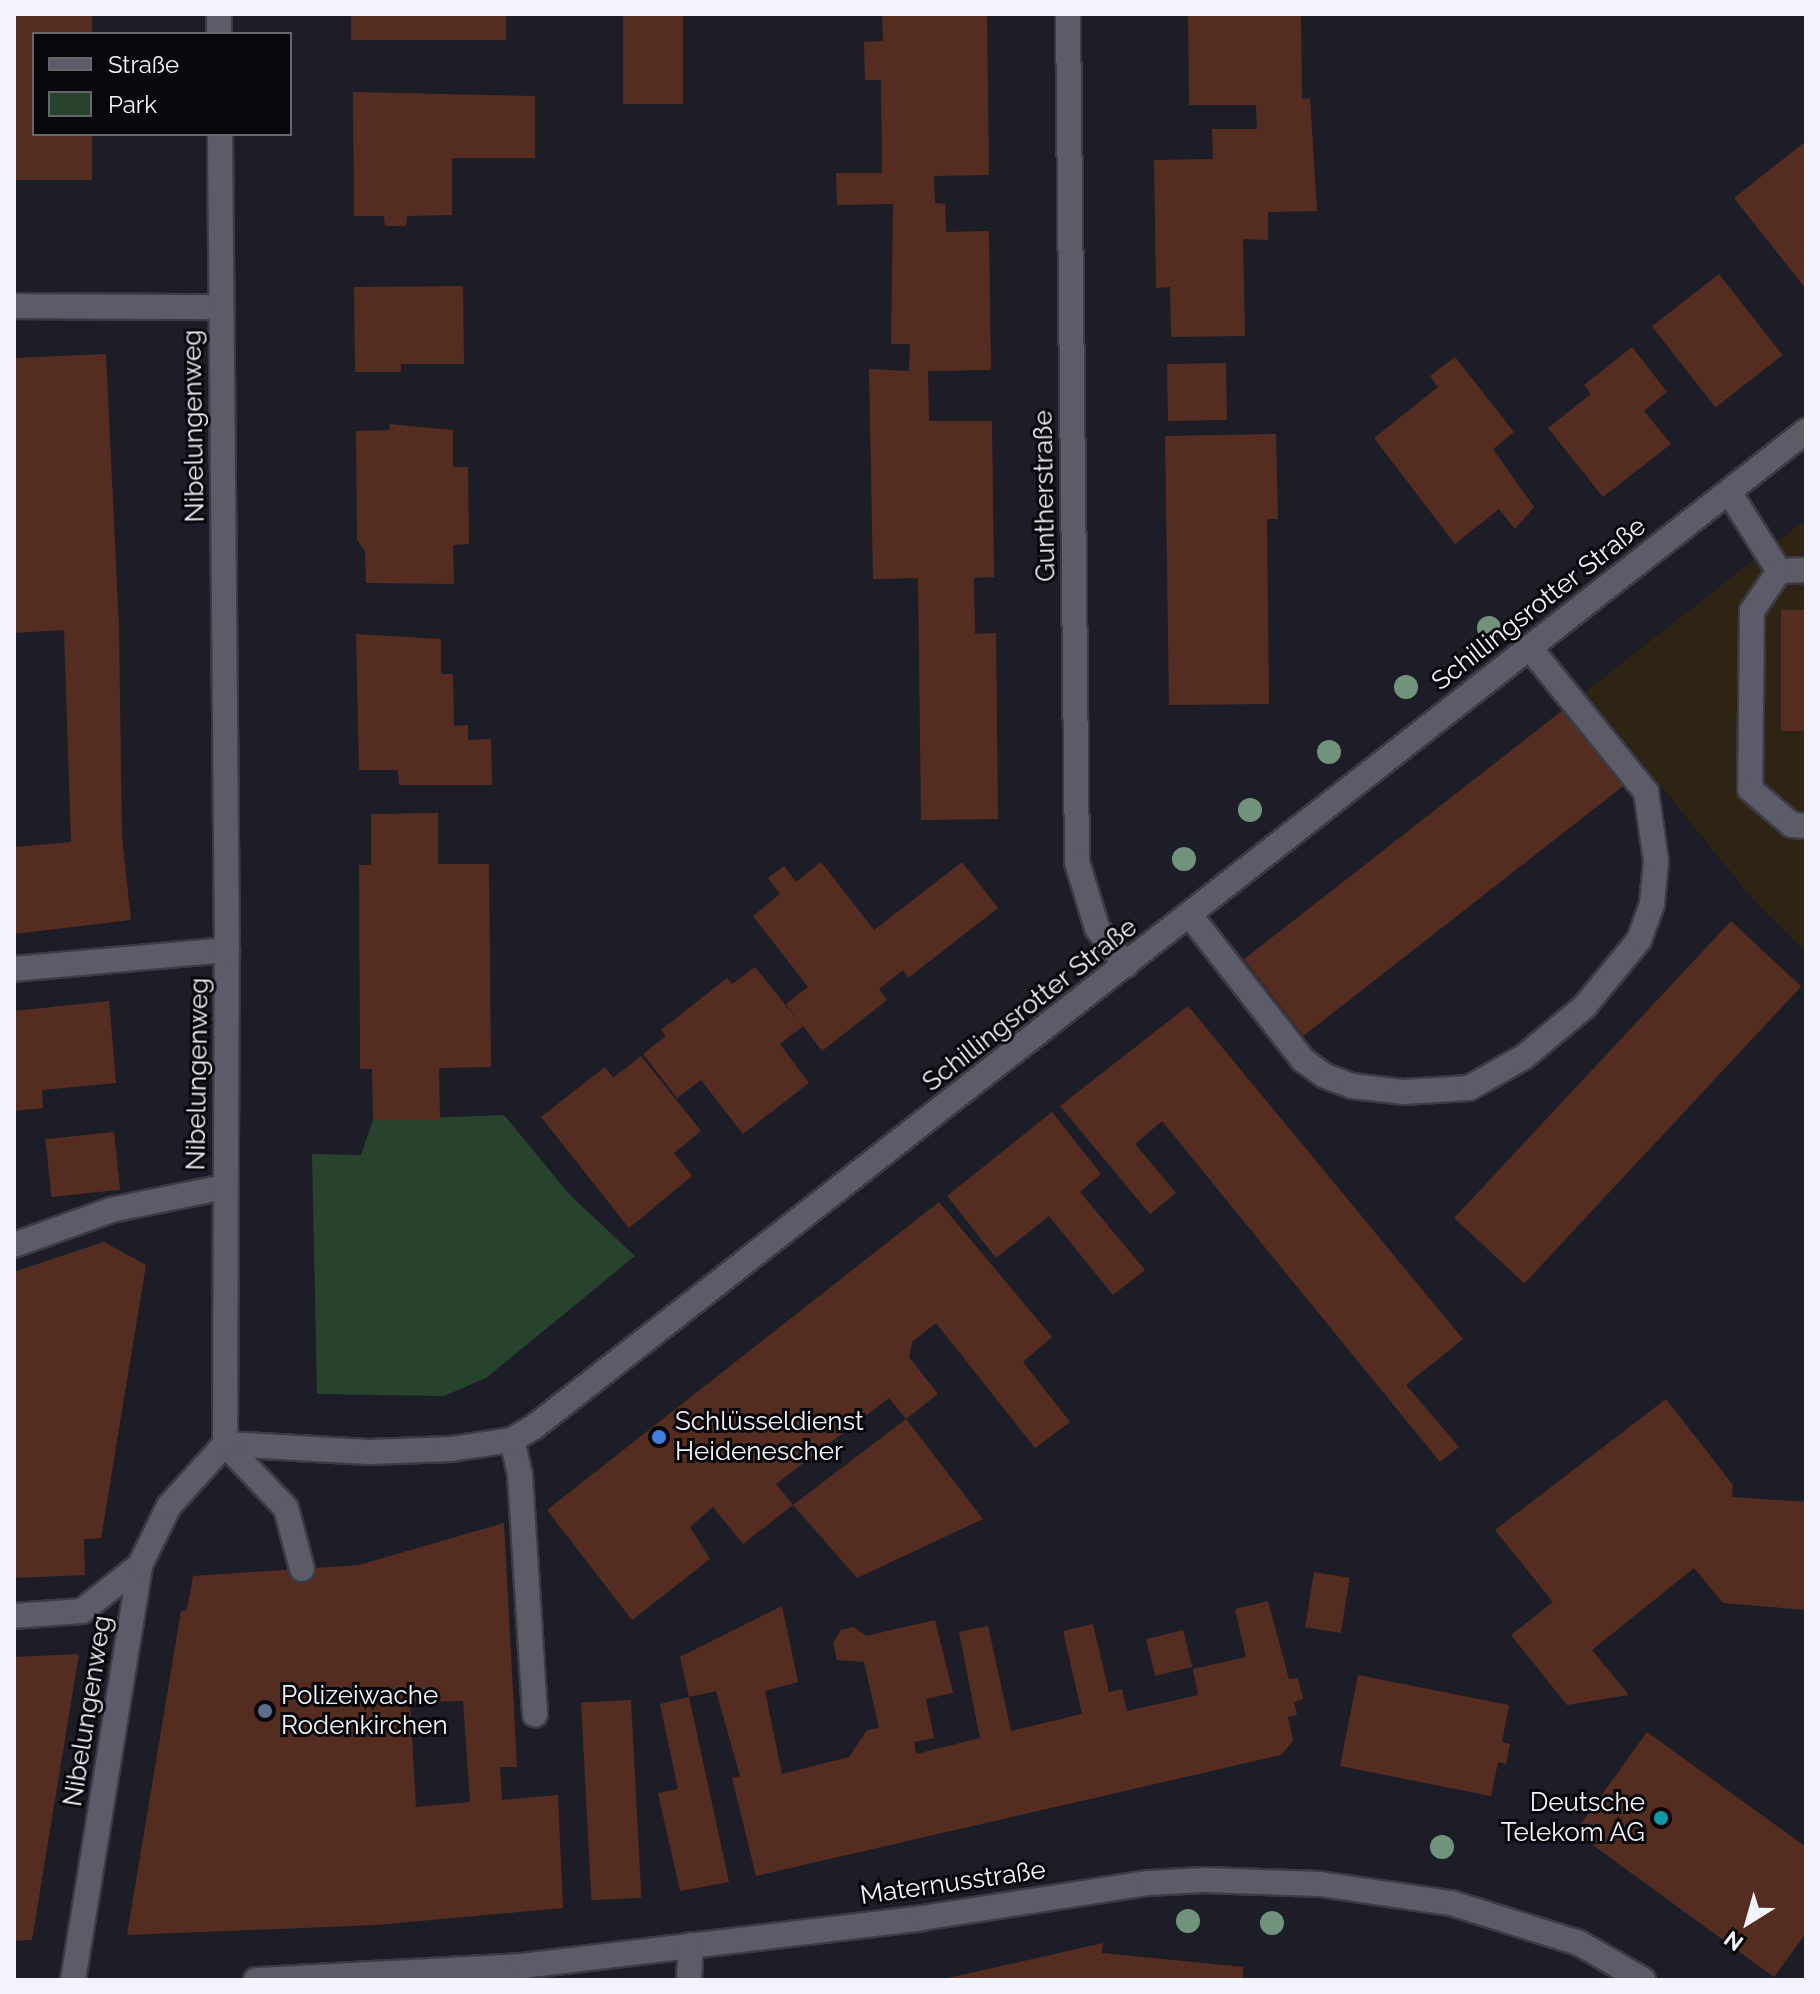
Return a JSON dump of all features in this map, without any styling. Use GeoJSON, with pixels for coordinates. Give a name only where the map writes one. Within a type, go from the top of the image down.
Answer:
{"type":"FeatureCollection","features":[{"type":"Feature","properties":{"kind":"street","name":"Guntherstraße"},"geometry":{"type":"LineString","coordinates":[[1068,14],[1077,862],[1097,928],[1126,965]]}},
{"type":"Feature","properties":{"kind":"street","name":"Nibelungenweg"},"geometry":{"type":"LineString","coordinates":[[73,1980],[140,1565],[169,1506],[225,1444],[227,950],[220,136]]}},
{"type":"Feature","properties":{"kind":"street"},"geometry":{"type":"LineString","coordinates":[[14,306],[221,307]]}},
{"type":"Feature","properties":{"kind":"street","name":"Schillingsrotter Straße"},"geometry":{"type":"LineString","coordinates":[[225,1444],[369,1452],[512,1440],[560,1409],[1806,431]]}},
{"type":"Feature","properties":{"kind":"street"},"geometry":{"type":"LineString","coordinates":[[1729,492],[1779,571]]}},
{"type":"Feature","properties":{"kind":"street"},"geometry":{"type":"LineString","coordinates":[[1779,571],[1806,570]]}},
{"type":"Feature","properties":{"kind":"street"},"geometry":{"type":"LineString","coordinates":[[1779,571],[1752,611],[1750,789],[1792,825],[1806,826]]}},
{"type":"Feature","properties":{"kind":"street"},"geometry":{"type":"LineString","coordinates":[[1189,914],[1303,1060],[1325,1076],[1352,1086],[1403,1092],[1469,1088],[1524,1057],[1585,1006],[1639,940],[1652,904],[1656,861],[1646,792],[1529,647]]}},
{"type":"Feature","properties":{"kind":"street"},"geometry":{"type":"LineString","coordinates":[[14,969],[227,950]]}},
{"type":"Feature","properties":{"kind":"street"},"geometry":{"type":"LineString","coordinates":[[14,1245],[111,1210],[225,1187]]}},
{"type":"Feature","properties":{"kind":"street"},"geometry":{"type":"LineString","coordinates":[[512,1440],[520,1475],[535,1715]]}},
{"type":"Feature","properties":{"kind":"street"},"geometry":{"type":"LineString","coordinates":[[225,1444],[286,1508],[302,1569]]}},
{"type":"Feature","properties":{"kind":"street"},"geometry":{"type":"LineString","coordinates":[[14,1616],[82,1611],[140,1565]]}},
{"type":"Feature","properties":{"kind":"street","name":"Maternusstraße"},"geometry":{"type":"LineString","coordinates":[[256,1980],[522,1966],[922,1918],[1148,1883],[1262,1881],[1385,1891],[1485,1911],[1579,1943],[1643,1980]]}},
{"type":"Feature","properties":{"kind":"street"},"geometry":{"type":"LineString","coordinates":[[689,1980],[691,1945]]}},
{"type":"Feature","properties":{"kind":"shaded area"},"geometry":{"type":"Polygon","coordinates":[[[1806,519],[1806,952],[1755,902],[1585,692],[1806,519]]]}},
{"type":"Feature","properties":{"kind":"green space"},"geometry":{"type":"Polygon","coordinates":[[[504,1115],[570,1195],[635,1256],[486,1378],[444,1396],[317,1394],[312,1154],[361,1155],[373,1120],[504,1115]]]}},
{"type":"Feature","properties":{"kind":"building"},"geometry":{"type":"Polygon","coordinates":[[[14,14],[92,14],[92,32],[32,32],[32,136],[92,136],[92,180],[14,180],[14,14]]]}},
{"type":"Feature","properties":{"kind":"building"},"geometry":{"type":"Polygon","coordinates":[[[351,14],[506,14],[506,40],[351,40],[351,14]]]}},
{"type":"Feature","properties":{"kind":"building"},"geometry":{"type":"Polygon","coordinates":[[[623,14],[683,14],[683,104],[623,104],[623,14]]]}},
{"type":"Feature","properties":{"kind":"building"},"geometry":{"type":"Polygon","coordinates":[[[882,14],[987,14],[989,175],[934,176],[935,203],[945,204],[946,232],[989,231],[991,370],[928,371],[929,421],[992,421],[994,577],[974,578],[975,634],[996,633],[998,819],[921,820],[918,578],[873,579],[869,369],[909,371],[910,344],[891,344],[893,204],[837,205],[836,173],[882,173],[881,80],[865,80],[864,42],[883,41],[882,14]]]}},
{"type":"Feature","properties":{"kind":"building"},"geometry":{"type":"Polygon","coordinates":[[[1188,14],[1301,14],[1302,99],[1310,98],[1317,211],[1268,212],[1268,240],[1243,239],[1245,336],[1171,337],[1170,287],[1156,288],[1154,160],[1213,159],[1212,129],[1257,129],[1256,105],[1189,105],[1188,14]]]}},
{"type":"Feature","properties":{"kind":"building"},"geometry":{"type":"Polygon","coordinates":[[[353,92],[535,96],[535,158],[452,158],[452,215],[407,216],[406,226],[385,226],[384,216],[354,216],[353,92]]]}},
{"type":"Feature","properties":{"kind":"building"},"geometry":{"type":"Polygon","coordinates":[[[1806,141],[1806,289],[1734,198],[1806,141]]]}},
{"type":"Feature","properties":{"kind":"building"},"geometry":{"type":"Polygon","coordinates":[[[1719,274],[1782,355],[1715,407],[1652,326],[1719,274]]]}},
{"type":"Feature","properties":{"kind":"building"},"geometry":{"type":"Polygon","coordinates":[[[463,286],[464,364],[401,364],[401,372],[355,372],[354,287],[463,286]]]}},
{"type":"Feature","properties":{"kind":"building"},"geometry":{"type":"Polygon","coordinates":[[[1632,347],[1667,392],[1644,411],[1671,444],[1603,497],[1548,428],[1591,394],[1584,385],[1632,347]]]}},
{"type":"Feature","properties":{"kind":"building"},"geometry":{"type":"Polygon","coordinates":[[[106,354],[119,628],[122,837],[131,920],[14,934],[14,847],[71,842],[64,630],[14,633],[14,358],[106,354]]]}},
{"type":"Feature","properties":{"kind":"building"},"geometry":{"type":"Polygon","coordinates":[[[1455,357],[1514,432],[1493,449],[1534,507],[1515,529],[1499,509],[1455,544],[1374,438],[1438,387],[1430,376],[1455,357]]]}},
{"type":"Feature","properties":{"kind":"building"},"geometry":{"type":"Polygon","coordinates":[[[1226,363],[1227,420],[1168,421],[1167,364],[1226,363]]]}},
{"type":"Feature","properties":{"kind":"building"},"geometry":{"type":"Polygon","coordinates":[[[389,424],[453,430],[453,467],[468,467],[469,544],[453,545],[454,584],[366,583],[365,551],[357,540],[356,431],[390,430],[389,424]]]}},
{"type":"Feature","properties":{"kind":"building"},"geometry":{"type":"Polygon","coordinates":[[[1276,434],[1278,519],[1267,519],[1269,704],[1169,705],[1165,436],[1276,434]]]}},
{"type":"Feature","properties":{"kind":"building"},"geometry":{"type":"Polygon","coordinates":[[[1781,610],[1806,610],[1806,731],[1781,731],[1781,610]]]}},
{"type":"Feature","properties":{"kind":"building"},"geometry":{"type":"Polygon","coordinates":[[[356,634],[441,639],[441,674],[453,674],[454,726],[468,725],[468,740],[491,739],[492,785],[399,785],[398,770],[359,770],[356,634]]]}},
{"type":"Feature","properties":{"kind":"building"},"geometry":{"type":"Polygon","coordinates":[[[1563,710],[1623,786],[1304,1036],[1244,959],[1563,710]]]}},
{"type":"Feature","properties":{"kind":"building"},"geometry":{"type":"Polygon","coordinates":[[[438,813],[438,864],[489,864],[491,1067],[439,1068],[440,1120],[373,1120],[372,1069],[360,1069],[359,865],[371,865],[371,814],[438,813]]]}},
{"type":"Feature","properties":{"kind":"building"},"geometry":{"type":"Polygon","coordinates":[[[821,862],[874,930],[962,862],[998,908],[908,978],[903,970],[879,989],[887,1000],[822,1051],[803,1026],[780,1044],[809,1083],[743,1134],[701,1080],[677,1098],[643,1054],[666,1036],[661,1030],[727,978],[732,984],[755,967],[799,1022],[786,1004],[808,987],[753,916],[780,894],[768,878],[784,866],[796,882],[821,862]]]}},
{"type":"Feature","properties":{"kind":"building"},"geometry":{"type":"Polygon","coordinates":[[[1731,921],[1801,986],[1524,1283],[1454,1218],[1731,921]]]}},
{"type":"Feature","properties":{"kind":"building"},"geometry":{"type":"Polygon","coordinates":[[[109,1001],[116,1083],[42,1090],[43,1108],[14,1111],[14,1011],[109,1001]]]}},
{"type":"Feature","properties":{"kind":"building"},"geometry":{"type":"Polygon","coordinates":[[[1188,1006],[1463,1339],[1406,1385],[1459,1447],[1440,1462],[1162,1121],[1135,1144],[1176,1193],[1150,1214],[1060,1106],[1188,1006]]]}},
{"type":"Feature","properties":{"kind":"building"},"geometry":{"type":"Polygon","coordinates":[[[641,1056],[701,1131],[674,1153],[692,1176],[629,1228],[541,1117],[605,1067],[613,1078],[641,1056]]]}},
{"type":"Feature","properties":{"kind":"building"},"geometry":{"type":"Polygon","coordinates":[[[1052,1112],[1101,1174],[1080,1192],[1145,1270],[1113,1295],[1049,1216],[996,1258],[947,1196],[1052,1112]]]}},
{"type":"Feature","properties":{"kind":"building"},"geometry":{"type":"Polygon","coordinates":[[[114,1132],[120,1190],[51,1197],[45,1139],[114,1132]]]}},
{"type":"Feature","properties":{"kind":"building"},"geometry":{"type":"Polygon","coordinates":[[[939,1202],[1052,1337],[1023,1362],[1070,1422],[1035,1448],[936,1323],[912,1342],[909,1357],[938,1394],[906,1419],[889,1398],[776,1484],[793,1505],[743,1544],[713,1507],[690,1527],[710,1559],[632,1620],[547,1510],[939,1202]]]}},
{"type":"Feature","properties":{"kind":"building"},"geometry":{"type":"Polygon","coordinates":[[[104,1242],[146,1265],[101,1538],[84,1539],[85,1575],[14,1578],[14,1272],[104,1242]]]}},
{"type":"Feature","properties":{"kind":"building"},"geometry":{"type":"Polygon","coordinates":[[[1666,1399],[1733,1485],[1732,1497],[1806,1502],[1806,1610],[1723,1603],[1694,1568],[1592,1650],[1629,1695],[1567,1705],[1511,1635],[1553,1602],[1495,1530],[1666,1399]]]}},
{"type":"Feature","properties":{"kind":"building"},"geometry":{"type":"Polygon","coordinates":[[[906,1419],[983,1519],[857,1578],[793,1505],[906,1419]]]}},
{"type":"Feature","properties":{"kind":"building"},"geometry":{"type":"Polygon","coordinates":[[[504,1523],[517,1767],[500,1767],[502,1800],[558,1795],[563,1908],[376,1925],[127,1935],[181,1611],[187,1610],[193,1576],[359,1565],[504,1523]],[[463,1701],[410,1702],[416,1807],[470,1802],[463,1701]]]}},
{"type":"Feature","properties":{"kind":"building"},"geometry":{"type":"Polygon","coordinates":[[[1314,1572],[1350,1578],[1341,1633],[1305,1627],[1314,1572]]]}},
{"type":"Feature","properties":{"kind":"building"},"geometry":{"type":"Polygon","coordinates":[[[1268,1601],[1289,1679],[1298,1678],[1303,1699],[1294,1702],[1297,1715],[1288,1717],[1293,1741],[1281,1755],[756,1876],[732,1778],[740,1776],[716,1691],[689,1697],[680,1657],[782,1606],[798,1682],[765,1691],[782,1774],[849,1757],[867,1730],[879,1728],[864,1662],[837,1660],[833,1643],[841,1630],[854,1627],[866,1636],[935,1620],[953,1693],[926,1699],[934,1738],[914,1742],[916,1754],[980,1738],[959,1632],[988,1626],[1011,1731],[1082,1714],[1063,1631],[1093,1624],[1109,1692],[1122,1689],[1127,1711],[1198,1695],[1193,1669],[1246,1657],[1235,1609],[1268,1601]]]}},
{"type":"Feature","properties":{"kind":"building"},"geometry":{"type":"Polygon","coordinates":[[[1183,1630],[1192,1667],[1155,1676],[1146,1639],[1183,1630]]]}},
{"type":"Feature","properties":{"kind":"building"},"geometry":{"type":"Polygon","coordinates":[[[79,1654],[32,1940],[14,1941],[14,1657],[79,1654]]]}},
{"type":"Feature","properties":{"kind":"building"},"geometry":{"type":"Polygon","coordinates":[[[1358,1675],[1509,1705],[1502,1742],[1510,1744],[1506,1764],[1498,1762],[1491,1796],[1340,1766],[1358,1675]]]}},
{"type":"Feature","properties":{"kind":"building"},"geometry":{"type":"Polygon","coordinates":[[[689,1697],[729,1882],[680,1891],[658,1793],[678,1789],[660,1704],[689,1697]]]}},
{"type":"Feature","properties":{"kind":"building"},"geometry":{"type":"Polygon","coordinates":[[[631,1700],[641,1898],[591,1900],[581,1703],[631,1700]]]}},
{"type":"Feature","properties":{"kind":"building"},"geometry":{"type":"Polygon","coordinates":[[[1647,1732],[1806,1847],[1806,1933],[1774,1977],[1575,1832],[1647,1732]]]}},
{"type":"Feature","properties":{"kind":"building"},"geometry":{"type":"Polygon","coordinates":[[[1103,1943],[1102,1953],[1243,1967],[1243,1980],[939,1980],[1103,1943]]]}},
{"type":"Feature","properties":{"kind":"place","name":"Schlüsseldienst Heidenescher"},"geometry":{"type":"Point","coordinates":[659,1437]}},
{"type":"Feature","properties":{"kind":"place","name":"Polizeiwache Rodenkirchen"},"geometry":{"type":"Point","coordinates":[265,1711]}},
{"type":"Feature","properties":{"kind":"place","name":"Deutsche Telekom AG"},"geometry":{"type":"Point","coordinates":[1661,1818]}}]}
